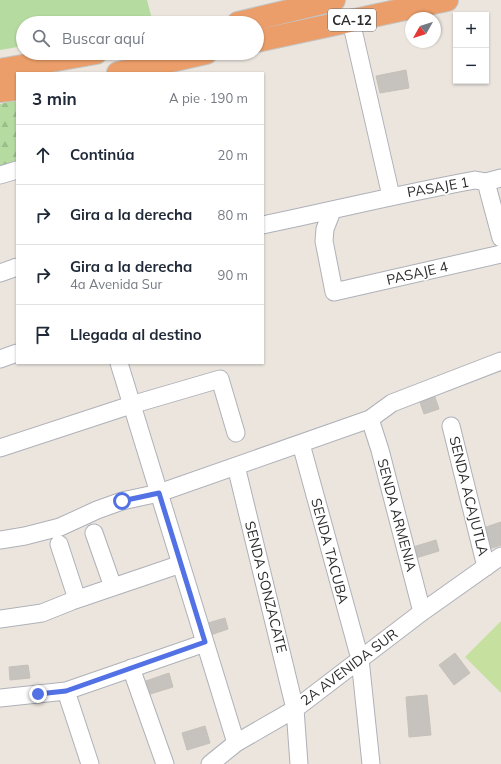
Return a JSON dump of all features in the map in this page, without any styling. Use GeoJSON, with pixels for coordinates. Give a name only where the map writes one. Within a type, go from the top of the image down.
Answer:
{"type":"FeatureCollection","features":[{"type":"Feature","properties":{"kind":"highway","name":"CA-12"},"geometry":{"type":"LineString","coordinates":[[264,17],[334,0]]}},
{"type":"Feature","properties":{"kind":"highway","name":"CA-12"},"geometry":{"type":"LineString","coordinates":[[264,39],[447,0]]}},
{"type":"Feature","properties":{"kind":"highway"},"geometry":{"type":"LineString","coordinates":[[0,70],[56,60]]}},
{"type":"Feature","properties":{"kind":"highway"},"geometry":{"type":"LineString","coordinates":[[123,72],[178,60]]}},
{"type":"Feature","properties":{"kind":"highway"},"geometry":{"type":"LineString","coordinates":[[0,91],[16,89]]}},
{"type":"Feature","properties":{"kind":"street"},"geometry":{"type":"LineString","coordinates":[[351,20],[391,196]]}},
{"type":"Feature","properties":{"kind":"street"},"geometry":{"type":"LineString","coordinates":[[0,175],[16,170]]}},
{"type":"Feature","properties":{"kind":"street","name":"PASAJE 1"},"geometry":{"type":"LineString","coordinates":[[264,225],[332,211],[391,196],[475,180],[494,180]]}},
{"type":"Feature","properties":{"kind":"street"},"geometry":{"type":"LineString","coordinates":[[494,180],[501,238]]}},
{"type":"Feature","properties":{"kind":"street","name":"PASAJE 4"},"geometry":{"type":"LineString","coordinates":[[332,211],[324,229],[324,240],[334,292],[501,254]]}},
{"type":"Feature","properties":{"kind":"street"},"geometry":{"type":"LineString","coordinates":[[0,273],[16,267]]}},
{"type":"Feature","properties":{"kind":"street"},"geometry":{"type":"LineString","coordinates":[[0,359],[16,353]]}},
{"type":"Feature","properties":{"kind":"street"},"geometry":{"type":"LineString","coordinates":[[0,540],[25,536],[60,527],[122,501],[159,493],[370,419],[392,403],[501,361]]}},
{"type":"Feature","properties":{"kind":"street"},"geometry":{"type":"LineString","coordinates":[[119,364],[205,642],[228,754]]}},
{"type":"Feature","properties":{"kind":"street"},"geometry":{"type":"LineString","coordinates":[[0,448],[131,405],[220,379],[236,433]]}},
{"type":"Feature","properties":{"kind":"street","name":"SENDA ARMENIA"},"geometry":{"type":"LineString","coordinates":[[370,419],[380,450],[422,612]]}},
{"type":"Feature","properties":{"kind":"street","name":"SENDA ACAJUTLA"},"geometry":{"type":"LineString","coordinates":[[452,426],[486,567]]}},
{"type":"Feature","properties":{"kind":"street","name":"SENDA TACUBA"},"geometry":{"type":"LineString","coordinates":[[300,444],[360,659],[371,764]]}},
{"type":"Feature","properties":{"kind":"street","name":"SENDA SONZACATE"},"geometry":{"type":"LineString","coordinates":[[236,466],[295,709],[299,764]]}},
{"type":"Feature","properties":{"kind":"street"},"geometry":{"type":"LineString","coordinates":[[94,533],[113,587]]}},
{"type":"Feature","properties":{"kind":"street"},"geometry":{"type":"LineString","coordinates":[[59,544],[77,599]]}},
{"type":"Feature","properties":{"kind":"street","name":"2A AVENIDA SUR"},"geometry":{"type":"LineString","coordinates":[[210,764],[228,754],[295,709],[422,612],[501,556]]}},
{"type":"Feature","properties":{"kind":"street"},"geometry":{"type":"LineString","coordinates":[[0,619],[42,613],[77,599],[181,564]]}},
{"type":"Feature","properties":{"kind":"street"},"geometry":{"type":"LineString","coordinates":[[0,698],[66,691],[205,642]]}},
{"type":"Feature","properties":{"kind":"street"},"geometry":{"type":"LineString","coordinates":[[131,668],[165,764]]}},
{"type":"Feature","properties":{"kind":"street"},"geometry":{"type":"LineString","coordinates":[[66,691],[90,764]]}},
{"type":"Feature","properties":{"kind":"green space"},"geometry":{"type":"Polygon","coordinates":[[[0,0],[147,0],[151,16],[16,16],[16,47],[0,50],[0,0]]]}},
{"type":"Feature","properties":{"kind":"green space"},"geometry":{"type":"Polygon","coordinates":[[[12,101],[16,102],[16,164],[0,169],[0,104],[12,101]]]}},
{"type":"Feature","properties":{"kind":"green space"},"geometry":{"type":"Polygon","coordinates":[[[501,621],[501,693],[465,657],[501,621]]]}},
{"type":"Feature","properties":{"kind":"building"},"geometry":{"type":"Polygon","coordinates":[[[406,70],[409,88],[380,93],[376,76],[406,70]]]}},
{"type":"Feature","properties":{"kind":"building"},"geometry":{"type":"Polygon","coordinates":[[[433,391],[439,409],[424,414],[418,396],[433,391]]]}},
{"type":"Feature","properties":{"kind":"building"},"geometry":{"type":"Polygon","coordinates":[[[501,522],[501,545],[489,549],[483,528],[501,522]]]}},
{"type":"Feature","properties":{"kind":"building"},"geometry":{"type":"Polygon","coordinates":[[[436,540],[439,551],[416,558],[413,547],[436,540]]]}},
{"type":"Feature","properties":{"kind":"building"},"geometry":{"type":"Polygon","coordinates":[[[225,618],[228,629],[205,637],[201,625],[225,618]]]}},
{"type":"Feature","properties":{"kind":"building"},"geometry":{"type":"Polygon","coordinates":[[[455,653],[470,673],[454,685],[439,665],[455,653]]]}},
{"type":"Feature","properties":{"kind":"building"},"geometry":{"type":"Polygon","coordinates":[[[28,665],[30,678],[10,680],[9,667],[28,665]]]}},
{"type":"Feature","properties":{"kind":"building"},"geometry":{"type":"Polygon","coordinates":[[[169,673],[173,687],[147,695],[143,682],[169,673]]]}},
{"type":"Feature","properties":{"kind":"building"},"geometry":{"type":"Polygon","coordinates":[[[427,695],[431,735],[409,737],[406,697],[427,695]]]}},
{"type":"Feature","properties":{"kind":"building"},"geometry":{"type":"Polygon","coordinates":[[[205,726],[210,743],[187,750],[182,733],[205,726]]]}},
{"type":"Feature","properties":{"kind":"route"},"geometry":{"type":"LineString","coordinates":[[38,694],[66,691],[205,642],[159,493],[122,501]]}}]}
